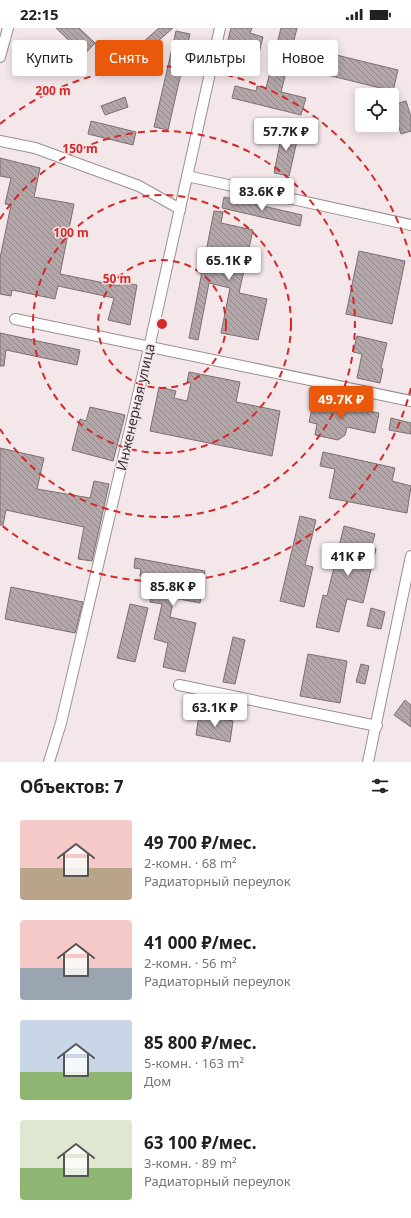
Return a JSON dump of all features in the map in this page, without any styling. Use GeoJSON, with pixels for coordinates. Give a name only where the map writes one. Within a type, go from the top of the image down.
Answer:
{"type":"FeatureCollection","features":[{"type":"Feature","properties":{"kind":"street"},"geometry":{"type":"LineString","coordinates":[[0,57],[8,28]]}},
{"type":"Feature","properties":{"kind":"street","name":"Инженерная улица"},"geometry":{"type":"LineString","coordinates":[[49,762],[61,722],[149,348],[220,28]]}},
{"type":"Feature","properties":{"kind":"street"},"geometry":{"type":"LineString","coordinates":[[1,140],[35,148],[140,186],[180,209]]}},
{"type":"Feature","properties":{"kind":"street"},"geometry":{"type":"LineString","coordinates":[[187,176],[411,225]]}},
{"type":"Feature","properties":{"kind":"street"},"geometry":{"type":"LineString","coordinates":[[15,319],[149,348],[411,401]]}},
{"type":"Feature","properties":{"kind":"street"},"geometry":{"type":"LineString","coordinates":[[368,762],[411,556]]}},
{"type":"Feature","properties":{"kind":"street"},"geometry":{"type":"LineString","coordinates":[[179,685],[376,726]]}},
{"type":"Feature","properties":{"kind":"building"},"geometry":{"type":"Polygon","coordinates":[[[56,28],[79,28],[95,43],[87,52],[87,40],[68,40],[56,28]]]}},
{"type":"Feature","properties":{"kind":"building"},"geometry":{"type":"Polygon","coordinates":[[[159,28],[173,28],[159,40],[145,40],[159,28]]]}},
{"type":"Feature","properties":{"kind":"building"},"geometry":{"type":"Polygon","coordinates":[[[231,28],[252,28],[250,33],[263,37],[260,49],[260,40],[228,40],[231,28]]]}},
{"type":"Feature","properties":{"kind":"building"},"geometry":{"type":"Polygon","coordinates":[[[281,28],[297,28],[294,40],[278,40],[281,28]]]}},
{"type":"Feature","properties":{"kind":"building"},"geometry":{"type":"Polygon","coordinates":[[[176,31],[190,34],[189,40],[174,40],[176,31]]]}},
{"type":"Feature","properties":{"kind":"building"},"geometry":{"type":"Polygon","coordinates":[[[171,53],[171,76],[180,76],[168,130],[154,127],[171,53]]]}},
{"type":"Feature","properties":{"kind":"building"},"geometry":{"type":"Polygon","coordinates":[[[338,55],[398,70],[394,88],[381,88],[331,76],[338,76],[338,55]]]}},
{"type":"Feature","properties":{"kind":"building"},"geometry":{"type":"Polygon","coordinates":[[[269,76],[285,76],[281,92],[306,98],[301,115],[232,98],[235,86],[256,91],[257,86],[266,88],[269,76]]]}},
{"type":"Feature","properties":{"kind":"building"},"geometry":{"type":"Polygon","coordinates":[[[125,97],[128,107],[105,115],[101,106],[125,97]]]}},
{"type":"Feature","properties":{"kind":"building"},"geometry":{"type":"Polygon","coordinates":[[[406,101],[411,117],[411,131],[401,134],[399,128],[399,103],[406,101]]]}},
{"type":"Feature","properties":{"kind":"building"},"geometry":{"type":"Polygon","coordinates":[[[91,121],[136,132],[133,145],[88,134],[91,121]]]}},
{"type":"Feature","properties":{"kind":"building"},"geometry":{"type":"Polygon","coordinates":[[[283,128],[299,132],[289,176],[274,173],[283,128]]]}},
{"type":"Feature","properties":{"kind":"building"},"geometry":{"type":"Polygon","coordinates":[[[0,158],[40,168],[34,197],[74,204],[60,274],[119,286],[120,282],[137,285],[130,325],[108,320],[114,298],[58,286],[55,299],[12,290],[11,296],[0,294],[0,258],[11,205],[5,204],[11,178],[0,176],[0,158]]]}},
{"type":"Feature","properties":{"kind":"building"},"geometry":{"type":"Polygon","coordinates":[[[224,197],[302,215],[300,226],[222,208],[224,197]]]}},
{"type":"Feature","properties":{"kind":"building"},"geometry":{"type":"Polygon","coordinates":[[[214,211],[223,212],[221,223],[253,230],[239,293],[267,299],[258,340],[221,333],[230,288],[209,283],[198,340],[189,338],[214,211]]]}},
{"type":"Feature","properties":{"kind":"building"},"geometry":{"type":"Polygon","coordinates":[[[359,251],[405,261],[392,324],[346,314],[359,251]]]}},
{"type":"Feature","properties":{"kind":"building"},"geometry":{"type":"Polygon","coordinates":[[[0,333],[80,350],[77,365],[6,350],[4,366],[0,366],[0,333]]]}},
{"type":"Feature","properties":{"kind":"building"},"geometry":{"type":"Polygon","coordinates":[[[357,336],[387,343],[381,368],[383,369],[380,383],[357,378],[362,354],[353,352],[357,336]]]}},
{"type":"Feature","properties":{"kind":"building"},"geometry":{"type":"Polygon","coordinates":[[[189,372],[240,382],[236,402],[280,411],[272,456],[150,431],[159,387],[176,391],[174,398],[187,401],[191,383],[187,382],[189,372]]]}},
{"type":"Feature","properties":{"kind":"building"},"geometry":{"type":"Polygon","coordinates":[[[314,400],[379,413],[375,433],[347,427],[345,435],[338,440],[315,435],[317,424],[309,422],[314,400]]]}},
{"type":"Feature","properties":{"kind":"building"},"geometry":{"type":"Polygon","coordinates":[[[90,407],[125,415],[113,461],[72,450],[80,419],[86,421],[90,407]]]}},
{"type":"Feature","properties":{"kind":"building"},"geometry":{"type":"Polygon","coordinates":[[[391,418],[411,423],[411,434],[389,430],[391,418]]]}},
{"type":"Feature","properties":{"kind":"building"},"geometry":{"type":"Polygon","coordinates":[[[0,448],[44,458],[37,489],[90,498],[94,481],[109,484],[92,561],[78,559],[84,527],[6,510],[3,525],[0,525],[0,448]]]}},
{"type":"Feature","properties":{"kind":"building"},"geometry":{"type":"Polygon","coordinates":[[[323,452],[395,468],[392,481],[411,486],[407,513],[329,498],[335,469],[320,466],[323,452]]]}},
{"type":"Feature","properties":{"kind":"building"},"geometry":{"type":"Polygon","coordinates":[[[300,516],[316,520],[305,565],[313,567],[304,607],[280,601],[300,516]]]}},
{"type":"Feature","properties":{"kind":"building"},"geometry":{"type":"Polygon","coordinates":[[[344,526],[375,534],[371,548],[376,549],[363,603],[347,599],[339,632],[316,627],[323,595],[327,596],[344,526]]]}},
{"type":"Feature","properties":{"kind":"building"},"geometry":{"type":"Polygon","coordinates":[[[135,558],[205,571],[200,603],[174,598],[170,617],[196,623],[185,672],[163,667],[168,643],[154,639],[162,604],[150,602],[154,578],[140,576],[141,569],[134,568],[135,558]]]}},
{"type":"Feature","properties":{"kind":"building"},"geometry":{"type":"Polygon","coordinates":[[[11,587],[83,602],[75,633],[5,619],[11,587]]]}},
{"type":"Feature","properties":{"kind":"building"},"geometry":{"type":"Polygon","coordinates":[[[130,604],[148,608],[135,662],[117,658],[130,604]]]}},
{"type":"Feature","properties":{"kind":"building"},"geometry":{"type":"Polygon","coordinates":[[[371,608],[385,612],[381,629],[367,626],[371,608]]]}},
{"type":"Feature","properties":{"kind":"building"},"geometry":{"type":"Polygon","coordinates":[[[233,637],[245,640],[235,684],[223,682],[233,637]]]}},
{"type":"Feature","properties":{"kind":"building"},"geometry":{"type":"Polygon","coordinates":[[[308,654],[347,661],[340,703],[300,696],[308,654]]]}},
{"type":"Feature","properties":{"kind":"building"},"geometry":{"type":"Polygon","coordinates":[[[361,664],[369,666],[365,684],[356,682],[361,664]]]}},
{"type":"Feature","properties":{"kind":"building"},"geometry":{"type":"Polygon","coordinates":[[[405,700],[411,705],[411,727],[394,715],[405,700]]]}},
{"type":"Feature","properties":{"kind":"building"},"geometry":{"type":"Polygon","coordinates":[[[199,715],[233,721],[230,742],[196,735],[199,715]]]}}]}
